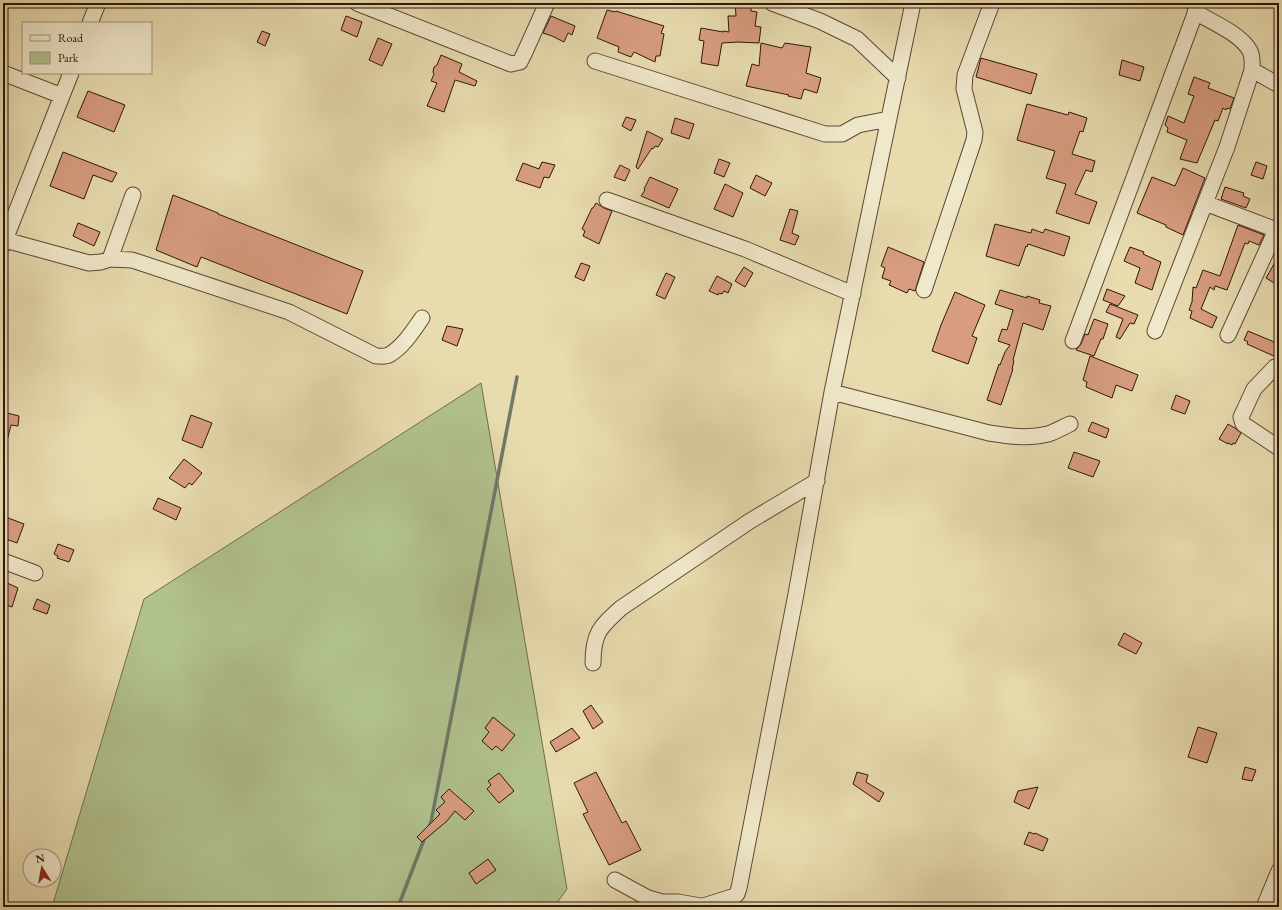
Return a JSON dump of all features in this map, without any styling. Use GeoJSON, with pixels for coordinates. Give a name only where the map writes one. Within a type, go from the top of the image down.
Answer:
{"type":"FeatureCollection","features":[{"type":"Feature","properties":{"kind":"street"},"geometry":{"type":"LineString","coordinates":[[90,22],[98,3]]}},
{"type":"Feature","properties":{"kind":"street"},"geometry":{"type":"LineString","coordinates":[[357,3],[511,64],[520,62],[547,3]]}},
{"type":"Feature","properties":{"kind":"street"},"geometry":{"type":"LineString","coordinates":[[772,3],[820,21],[857,39],[898,78]]}},
{"type":"Feature","properties":{"kind":"street"},"geometry":{"type":"LineString","coordinates":[[615,880],[648,898],[662,902],[678,902],[695,906],[735,896],[738,892],[817,481],[832,392],[913,3]]}},
{"type":"Feature","properties":{"kind":"street"},"geometry":{"type":"LineString","coordinates":[[924,290],[974,140],[975,132],[964,89],[965,75],[992,3]]}},
{"type":"Feature","properties":{"kind":"street"},"geometry":{"type":"LineString","coordinates":[[1073,341],[1197,7],[1235,35],[1250,51],[1252,70],[1227,147],[1155,331]]}},
{"type":"Feature","properties":{"kind":"street"},"geometry":{"type":"LineString","coordinates":[[595,61],[824,134],[842,134],[858,125],[889,119]]}},
{"type":"Feature","properties":{"kind":"street"},"geometry":{"type":"LineString","coordinates":[[1252,70],[1279,85]]}},
{"type":"Feature","properties":{"kind":"street"},"geometry":{"type":"LineString","coordinates":[[3,73],[62,96]]}},
{"type":"Feature","properties":{"kind":"street"},"geometry":{"type":"LineString","coordinates":[[71,74],[4,243],[89,263],[101,262],[110,259],[132,260],[289,312],[376,356],[387,356],[398,348],[412,333],[422,318]]}},
{"type":"Feature","properties":{"kind":"street"},"geometry":{"type":"LineString","coordinates":[[110,259],[133,195]]}},
{"type":"Feature","properties":{"kind":"street"},"geometry":{"type":"LineString","coordinates":[[607,200],[745,249],[853,294]]}},
{"type":"Feature","properties":{"kind":"street"},"geometry":{"type":"LineString","coordinates":[[1206,203],[1278,230],[1228,335]]}},
{"type":"Feature","properties":{"kind":"street"},"geometry":{"type":"LineString","coordinates":[[1279,366],[1275,367],[1254,389],[1241,417],[1243,424],[1279,448]]}},
{"type":"Feature","properties":{"kind":"street"},"geometry":{"type":"LineString","coordinates":[[832,392],[989,433],[1010,436],[1032,437],[1049,434],[1070,424]]}},
{"type":"Feature","properties":{"kind":"street"},"geometry":{"type":"LineString","coordinates":[[594,663],[593,648],[596,637],[605,622],[621,608],[750,521],[817,481]]}},
{"type":"Feature","properties":{"kind":"street"},"geometry":{"type":"LineString","coordinates":[[3,561],[35,573]]}},
{"type":"Feature","properties":{"kind":"street"},"geometry":{"type":"LineString","coordinates":[[1264,907],[1279,871]]}},
{"type":"Feature","properties":{"kind":"green space"},"geometry":{"type":"Polygon","coordinates":[[[481,383],[567,889],[554,907],[52,907],[58,888],[62,888],[62,874],[144,599],[481,383]]]}},
{"type":"Feature","properties":{"kind":"building"},"geometry":{"type":"Polygon","coordinates":[[[735,3],[751,4],[751,11],[757,12],[755,26],[761,27],[759,43],[722,43],[718,66],[701,63],[704,41],[699,40],[701,28],[729,32],[728,16],[736,16],[735,3]]]}},
{"type":"Feature","properties":{"kind":"building"},"geometry":{"type":"Polygon","coordinates":[[[607,10],[616,11],[664,26],[661,33],[664,34],[660,56],[656,56],[655,62],[634,52],[631,57],[618,52],[619,47],[597,38],[607,10]]]}},
{"type":"Feature","properties":{"kind":"building"},"geometry":{"type":"Polygon","coordinates":[[[346,16],[362,22],[357,37],[341,30],[346,16]]]}},
{"type":"Feature","properties":{"kind":"building"},"geometry":{"type":"Polygon","coordinates":[[[551,16],[575,26],[572,35],[568,33],[564,42],[543,33],[551,16]]]}},
{"type":"Feature","properties":{"kind":"building"},"geometry":{"type":"Polygon","coordinates":[[[262,31],[270,34],[265,46],[257,42],[262,31]]]}},
{"type":"Feature","properties":{"kind":"building"},"geometry":{"type":"Polygon","coordinates":[[[378,38],[392,44],[382,66],[369,60],[378,38]]]}},
{"type":"Feature","properties":{"kind":"building"},"geometry":{"type":"Polygon","coordinates":[[[761,43],[782,48],[785,43],[811,47],[806,73],[821,78],[817,93],[804,89],[801,99],[746,86],[752,64],[759,66],[761,43]]]}},
{"type":"Feature","properties":{"kind":"building"},"geometry":{"type":"Polygon","coordinates":[[[441,55],[462,64],[459,72],[477,81],[475,86],[455,80],[444,112],[427,106],[437,83],[431,81],[434,74],[434,67],[437,65],[441,55]]]}},
{"type":"Feature","properties":{"kind":"building"},"geometry":{"type":"Polygon","coordinates":[[[981,58],[1037,74],[1031,94],[976,77],[981,58]]]}},
{"type":"Feature","properties":{"kind":"building"},"geometry":{"type":"Polygon","coordinates":[[[1122,60],[1144,67],[1140,81],[1119,75],[1122,60]]]}},
{"type":"Feature","properties":{"kind":"building"},"geometry":{"type":"Polygon","coordinates":[[[1194,77],[1210,83],[1208,88],[1234,98],[1230,109],[1227,108],[1226,110],[1223,108],[1218,121],[1215,120],[1197,163],[1180,159],[1187,140],[1167,132],[1168,128],[1165,125],[1168,116],[1184,123],[1194,96],[1188,94],[1194,77]]]}},
{"type":"Feature","properties":{"kind":"building"},"geometry":{"type":"Polygon","coordinates":[[[88,91],[125,105],[114,132],[77,117],[88,91]]]}},
{"type":"Feature","properties":{"kind":"building"},"geometry":{"type":"Polygon","coordinates":[[[1027,104],[1068,115],[1069,112],[1087,118],[1083,132],[1080,131],[1072,154],[1095,161],[1092,172],[1086,170],[1075,194],[1097,202],[1089,224],[1056,213],[1066,184],[1046,178],[1055,151],[1017,140],[1027,104]]]}},
{"type":"Feature","properties":{"kind":"building"},"geometry":{"type":"Polygon","coordinates":[[[626,117],[636,120],[631,131],[622,126],[626,117]]]}},
{"type":"Feature","properties":{"kind":"building"},"geometry":{"type":"Polygon","coordinates":[[[675,118],[694,124],[689,139],[671,133],[675,118]]]}},
{"type":"Feature","properties":{"kind":"building"},"geometry":{"type":"Polygon","coordinates":[[[647,131],[663,139],[658,147],[655,146],[653,149],[652,148],[638,169],[636,167],[647,131]]]}},
{"type":"Feature","properties":{"kind":"building"},"geometry":{"type":"Polygon","coordinates":[[[63,152],[117,173],[112,182],[93,175],[84,199],[50,186],[63,152]]]}},
{"type":"Feature","properties":{"kind":"building"},"geometry":{"type":"Polygon","coordinates":[[[719,159],[730,163],[724,177],[714,173],[719,159]]]}},
{"type":"Feature","properties":{"kind":"building"},"geometry":{"type":"Polygon","coordinates":[[[542,162],[555,165],[549,178],[544,177],[540,188],[516,180],[523,163],[539,169],[542,162]]]}},
{"type":"Feature","properties":{"kind":"building"},"geometry":{"type":"Polygon","coordinates":[[[1256,162],[1267,166],[1263,179],[1251,175],[1256,162]]]}},
{"type":"Feature","properties":{"kind":"building"},"geometry":{"type":"Polygon","coordinates":[[[620,165],[630,170],[625,181],[614,177],[620,165]]]}},
{"type":"Feature","properties":{"kind":"building"},"geometry":{"type":"Polygon","coordinates":[[[1183,168],[1205,178],[1183,235],[1166,227],[1166,225],[1137,213],[1152,177],[1175,186],[1183,168]]]}},
{"type":"Feature","properties":{"kind":"building"},"geometry":{"type":"Polygon","coordinates":[[[756,175],[772,183],[765,196],[750,188],[756,175]]]}},
{"type":"Feature","properties":{"kind":"building"},"geometry":{"type":"Polygon","coordinates":[[[650,177],[678,189],[669,208],[641,196],[650,177]]]}},
{"type":"Feature","properties":{"kind":"building"},"geometry":{"type":"Polygon","coordinates":[[[725,184],[743,193],[733,217],[714,209],[725,184]]]}},
{"type":"Feature","properties":{"kind":"building"},"geometry":{"type":"Polygon","coordinates":[[[1225,187],[1244,193],[1243,196],[1250,199],[1246,208],[1221,199],[1225,187]]]}},
{"type":"Feature","properties":{"kind":"building"},"geometry":{"type":"Polygon","coordinates":[[[173,195],[363,271],[347,314],[201,257],[197,267],[156,250],[173,195]]]}},
{"type":"Feature","properties":{"kind":"building"},"geometry":{"type":"Polygon","coordinates":[[[596,203],[612,211],[599,244],[583,236],[585,231],[582,229],[596,203]]]}},
{"type":"Feature","properties":{"kind":"building"},"geometry":{"type":"Polygon","coordinates":[[[790,209],[798,211],[792,233],[799,236],[795,245],[780,240],[790,209]]]}},
{"type":"Feature","properties":{"kind":"building"},"geometry":{"type":"Polygon","coordinates":[[[78,223],[100,232],[94,246],[73,236],[78,223]]]}},
{"type":"Feature","properties":{"kind":"building"},"geometry":{"type":"Polygon","coordinates":[[[995,224],[1031,233],[1032,229],[1043,233],[1045,229],[1070,237],[1064,256],[1028,244],[1019,266],[986,256],[995,224]]]}},
{"type":"Feature","properties":{"kind":"building"},"geometry":{"type":"Polygon","coordinates":[[[1238,225],[1264,235],[1259,245],[1249,241],[1248,244],[1245,243],[1227,290],[1215,286],[1214,290],[1210,287],[1201,309],[1217,317],[1212,328],[1190,318],[1192,311],[1189,310],[1192,302],[1193,287],[1196,288],[1203,270],[1220,276],[1238,225]]]}},
{"type":"Feature","properties":{"kind":"building"},"geometry":{"type":"Polygon","coordinates":[[[888,247],[924,262],[915,291],[909,289],[907,293],[889,285],[891,281],[882,278],[885,268],[881,266],[888,247]]]}},
{"type":"Feature","properties":{"kind":"building"},"geometry":{"type":"Polygon","coordinates":[[[1130,247],[1144,252],[1143,254],[1161,262],[1152,290],[1135,283],[1140,268],[1124,261],[1130,247]]]}},
{"type":"Feature","properties":{"kind":"building"},"geometry":{"type":"Polygon","coordinates":[[[1279,255],[1279,286],[1266,278],[1279,255]]]}},
{"type":"Feature","properties":{"kind":"building"},"geometry":{"type":"Polygon","coordinates":[[[581,263],[590,266],[584,281],[575,277],[581,263]]]}},
{"type":"Feature","properties":{"kind":"building"},"geometry":{"type":"Polygon","coordinates":[[[744,267],[753,273],[745,287],[735,281],[744,267]]]}},
{"type":"Feature","properties":{"kind":"building"},"geometry":{"type":"Polygon","coordinates":[[[666,273],[675,277],[665,299],[656,295],[666,273]]]}},
{"type":"Feature","properties":{"kind":"building"},"geometry":{"type":"Polygon","coordinates":[[[717,276],[732,284],[728,293],[724,291],[722,294],[719,293],[718,295],[709,291],[717,276]]]}},
{"type":"Feature","properties":{"kind":"building"},"geometry":{"type":"Polygon","coordinates":[[[1107,289],[1125,296],[1118,306],[1103,300],[1107,289]]]}},
{"type":"Feature","properties":{"kind":"building"},"geometry":{"type":"Polygon","coordinates":[[[1000,290],[1027,298],[1027,296],[1040,300],[1039,303],[1051,306],[1043,330],[1023,323],[1013,360],[1013,369],[1001,405],[987,400],[999,364],[1000,365],[1005,352],[1010,345],[998,341],[1002,329],[1007,330],[1013,310],[995,304],[1000,290]]]}},
{"type":"Feature","properties":{"kind":"building"},"geometry":{"type":"Polygon","coordinates":[[[955,292],[985,305],[972,336],[977,338],[968,364],[932,351],[955,292]]]}},
{"type":"Feature","properties":{"kind":"building"},"geometry":{"type":"Polygon","coordinates":[[[1110,304],[1138,315],[1134,324],[1130,323],[1120,339],[1116,337],[1123,319],[1106,312],[1110,304]]]}},
{"type":"Feature","properties":{"kind":"building"},"geometry":{"type":"Polygon","coordinates":[[[1094,319],[1108,324],[1103,339],[1101,339],[1094,356],[1076,350],[1081,344],[1085,334],[1088,335],[1094,319]]]}},
{"type":"Feature","properties":{"kind":"building"},"geometry":{"type":"Polygon","coordinates":[[[447,326],[463,329],[457,346],[442,340],[447,326]]]}},
{"type":"Feature","properties":{"kind":"building"},"geometry":{"type":"Polygon","coordinates":[[[1248,331],[1279,344],[1279,350],[1276,357],[1247,344],[1248,342],[1244,340],[1248,331]]]}},
{"type":"Feature","properties":{"kind":"building"},"geometry":{"type":"Polygon","coordinates":[[[1090,356],[1138,375],[1132,391],[1116,385],[1112,398],[1086,387],[1087,382],[1083,380],[1090,356]]]}},
{"type":"Feature","properties":{"kind":"building"},"geometry":{"type":"Polygon","coordinates":[[[1176,395],[1190,401],[1185,414],[1171,409],[1176,395]]]}},
{"type":"Feature","properties":{"kind":"building"},"geometry":{"type":"Polygon","coordinates":[[[3,412],[19,416],[18,426],[11,425],[6,445],[3,444],[3,412]]]}},
{"type":"Feature","properties":{"kind":"building"},"geometry":{"type":"Polygon","coordinates":[[[191,415],[212,423],[202,448],[182,440],[191,415]]]}},
{"type":"Feature","properties":{"kind":"building"},"geometry":{"type":"Polygon","coordinates":[[[1092,422],[1109,429],[1106,438],[1088,431],[1092,422]]]}},
{"type":"Feature","properties":{"kind":"building"},"geometry":{"type":"Polygon","coordinates":[[[1228,424],[1241,433],[1235,444],[1233,443],[1232,445],[1219,439],[1228,424]]]}},
{"type":"Feature","properties":{"kind":"building"},"geometry":{"type":"Polygon","coordinates":[[[1074,452],[1100,461],[1093,477],[1068,468],[1074,452]]]}},
{"type":"Feature","properties":{"kind":"building"},"geometry":{"type":"Polygon","coordinates":[[[184,459],[202,473],[192,485],[189,483],[185,488],[169,478],[184,459]]]}},
{"type":"Feature","properties":{"kind":"building"},"geometry":{"type":"Polygon","coordinates":[[[158,498],[181,508],[176,520],[153,509],[158,498]]]}},
{"type":"Feature","properties":{"kind":"building"},"geometry":{"type":"Polygon","coordinates":[[[3,516],[24,524],[17,543],[3,538],[3,516]]]}},
{"type":"Feature","properties":{"kind":"building"},"geometry":{"type":"Polygon","coordinates":[[[58,544],[74,550],[69,562],[57,558],[58,556],[54,554],[58,544]]]}},
{"type":"Feature","properties":{"kind":"building"},"geometry":{"type":"Polygon","coordinates":[[[3,581],[18,588],[12,607],[3,604],[3,581]]]}},
{"type":"Feature","properties":{"kind":"building"},"geometry":{"type":"Polygon","coordinates":[[[37,599],[50,605],[47,614],[33,609],[37,599]]]}},
{"type":"Feature","properties":{"kind":"building"},"geometry":{"type":"Polygon","coordinates":[[[1124,633],[1142,643],[1136,654],[1118,645],[1124,633]]]}},
{"type":"Feature","properties":{"kind":"building"},"geometry":{"type":"Polygon","coordinates":[[[591,705],[603,722],[593,729],[583,711],[591,705]]]}},
{"type":"Feature","properties":{"kind":"building"},"geometry":{"type":"Polygon","coordinates":[[[493,717],[515,735],[502,751],[496,746],[492,750],[482,741],[489,732],[485,728],[493,717]]]}},
{"type":"Feature","properties":{"kind":"building"},"geometry":{"type":"Polygon","coordinates":[[[1198,727],[1217,733],[1207,763],[1188,757],[1198,727]]]}},
{"type":"Feature","properties":{"kind":"building"},"geometry":{"type":"Polygon","coordinates":[[[572,728],[580,738],[556,752],[550,742],[572,728]]]}},
{"type":"Feature","properties":{"kind":"building"},"geometry":{"type":"Polygon","coordinates":[[[1245,767],[1256,770],[1252,781],[1242,779],[1245,767]]]}},
{"type":"Feature","properties":{"kind":"building"},"geometry":{"type":"Polygon","coordinates":[[[596,772],[622,823],[626,821],[641,850],[609,865],[583,814],[588,812],[574,783],[596,772]]]}},
{"type":"Feature","properties":{"kind":"building"},"geometry":{"type":"Polygon","coordinates":[[[857,772],[868,775],[866,782],[884,793],[879,802],[853,784],[857,772]]]}},
{"type":"Feature","properties":{"kind":"building"},"geometry":{"type":"Polygon","coordinates":[[[499,773],[514,791],[499,803],[487,789],[491,785],[488,781],[499,773]]]}},
{"type":"Feature","properties":{"kind":"building"},"geometry":{"type":"Polygon","coordinates":[[[1038,787],[1029,809],[1014,802],[1018,791],[1038,787]]]}},
{"type":"Feature","properties":{"kind":"building"},"geometry":{"type":"Polygon","coordinates":[[[449,789],[474,811],[465,820],[455,811],[447,821],[422,842],[417,837],[440,814],[436,810],[445,802],[441,797],[449,789]]]}},
{"type":"Feature","properties":{"kind":"building"},"geometry":{"type":"Polygon","coordinates":[[[1029,832],[1048,839],[1043,851],[1024,844],[1029,832]]]}},
{"type":"Feature","properties":{"kind":"building"},"geometry":{"type":"Polygon","coordinates":[[[488,859],[496,870],[476,884],[469,873],[488,859]]]}},
{"type":"Feature","properties":{"kind":"waterway"},"geometry":{"type":"LineString","coordinates":[[429,827],[517,377]]}},
{"type":"Feature","properties":{"kind":"waterway"},"geometry":{"type":"LineString","coordinates":[[398,907],[425,837]]}}]}
